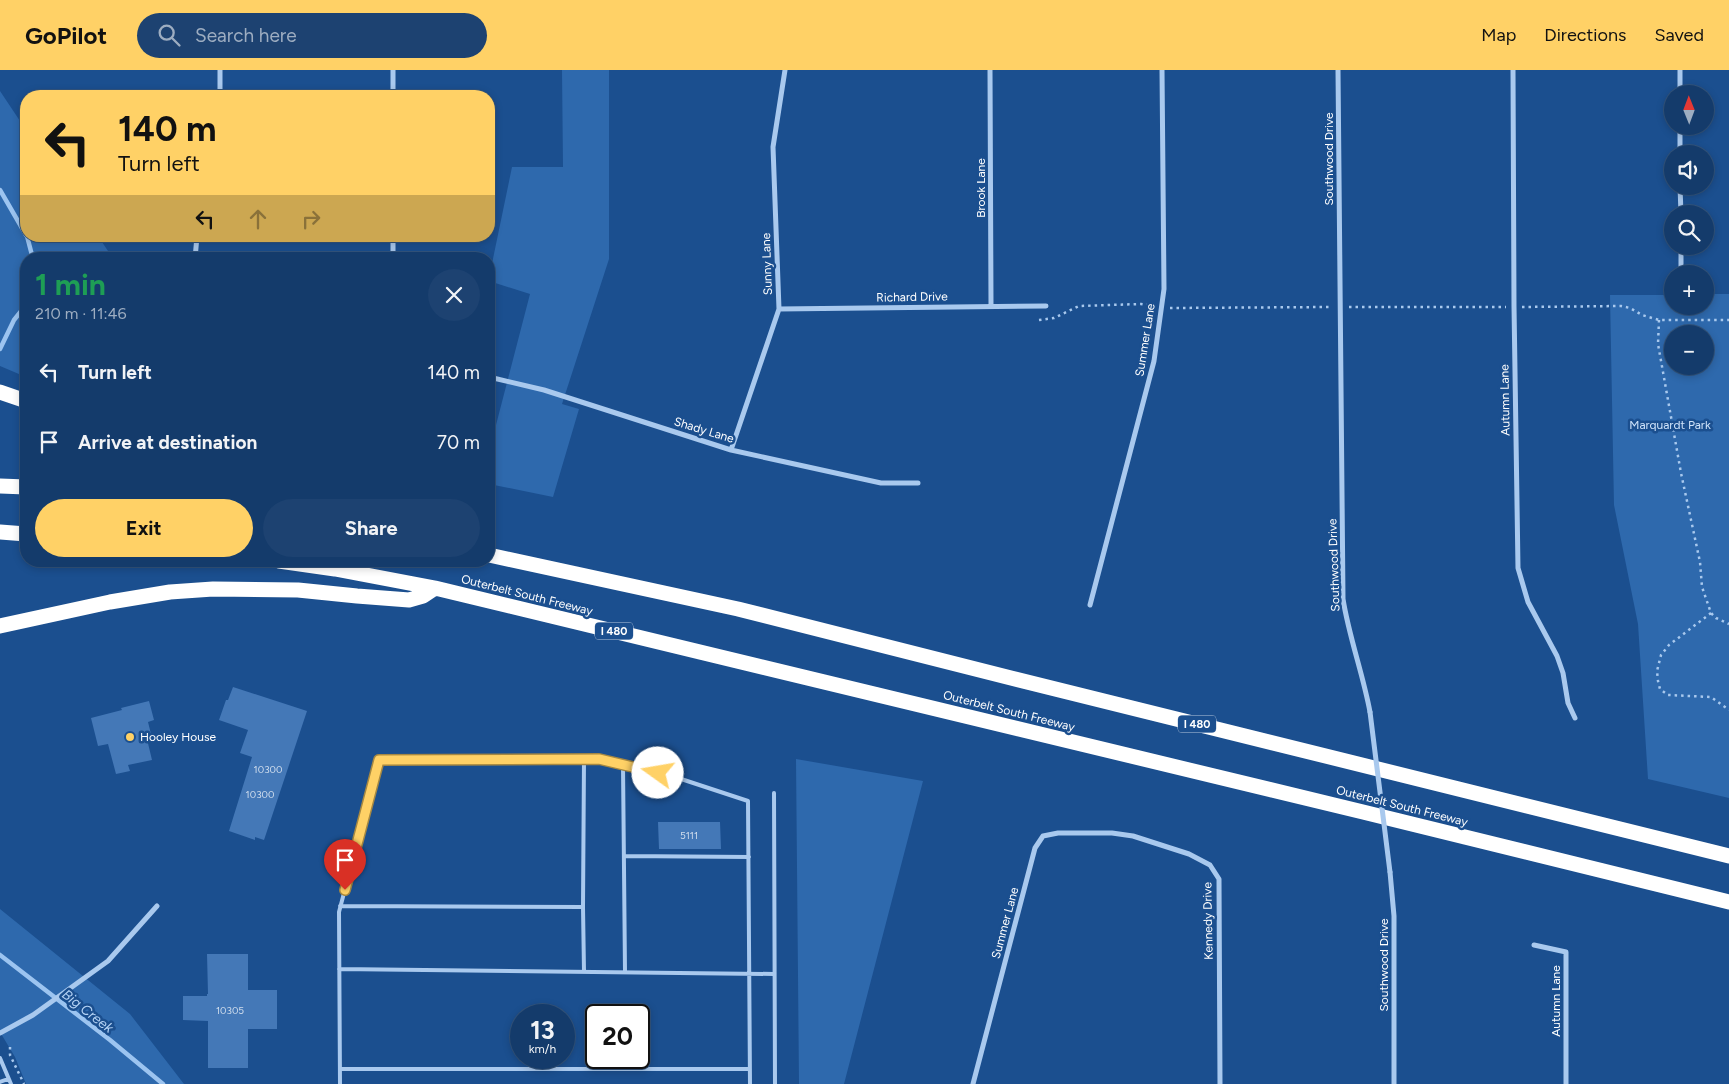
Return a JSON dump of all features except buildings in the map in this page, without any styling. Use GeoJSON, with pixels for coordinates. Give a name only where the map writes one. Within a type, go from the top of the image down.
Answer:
{"type":"FeatureCollection","features":[{"type":"Feature","properties":{"kind":"highway"},"geometry":{"type":"LineString","coordinates":[[0,392],[20,399]]}},
{"type":"Feature","properties":{"kind":"highway"},"geometry":{"type":"LineString","coordinates":[[0,486],[20,487]]}},
{"type":"Feature","properties":{"kind":"highway"},"geometry":{"type":"LineString","coordinates":[[0,532],[20,534]]}},
{"type":"Feature","properties":{"kind":"highway","name":"I 480"},"geometry":{"type":"LineString","coordinates":[[495,557],[738,609],[1729,856]]}},
{"type":"Feature","properties":{"kind":"highway","name":"Outerbelt South Freeway"},"geometry":{"type":"LineString","coordinates":[[317,567],[435,588],[1344,807],[1729,902]]}},
{"type":"Feature","properties":{"kind":"highway"},"geometry":{"type":"LineString","coordinates":[[0,626],[110,602],[170,592],[260,588],[409,600],[423,596],[435,588]]}},
{"type":"Feature","properties":{"kind":"street"},"geometry":{"type":"LineString","coordinates":[[220,70],[220,90]]}},
{"type":"Feature","properties":{"kind":"street"},"geometry":{"type":"LineString","coordinates":[[393,70],[393,90]]}},
{"type":"Feature","properties":{"kind":"street","name":"Sunny Lane"},"geometry":{"type":"LineString","coordinates":[[731,450],[778,309],[773,147],[785,70]]}},
{"type":"Feature","properties":{"kind":"street","name":"Brook Lane"},"geometry":{"type":"LineString","coordinates":[[990,70],[992,305]]}},
{"type":"Feature","properties":{"kind":"street","name":"Summer Lane"},"geometry":{"type":"LineString","coordinates":[[1090,605],[1154,361],[1164,289],[1162,70]]}},
{"type":"Feature","properties":{"kind":"street","name":"Southwood Drive"},"geometry":{"type":"LineString","coordinates":[[1338,70],[1343,599],[1346,620],[1370,712],[1390,872],[1394,916],[1394,1084]]}},
{"type":"Feature","properties":{"kind":"street","name":"Autumn Lane"},"geometry":{"type":"LineString","coordinates":[[1513,70],[1518,568],[1528,602],[1558,656],[1568,703],[1576,718]]}},
{"type":"Feature","properties":{"kind":"street"},"geometry":{"type":"LineString","coordinates":[[1680,70],[1680,85]]}},
{"type":"Feature","properties":{"kind":"street","name":"Richard Drive"},"geometry":{"type":"LineString","coordinates":[[778,309],[992,305],[1046,306]]}},
{"type":"Feature","properties":{"kind":"street","name":"Shady Lane"},"geometry":{"type":"LineString","coordinates":[[495,378],[544,390],[731,450],[881,483],[918,483]]}},
{"type":"Feature","properties":{"kind":"street","name":"Summer Lane"},"geometry":{"type":"LineString","coordinates":[[973,1084],[1035,848],[1043,836],[1058,833],[1112,832]]}},
{"type":"Feature","properties":{"kind":"street","name":"Kennedy Drive"},"geometry":{"type":"LineString","coordinates":[[1112,832],[1133,836],[1189,854],[1210,865],[1219,879],[1220,1084]]}},
{"type":"Feature","properties":{"kind":"street"},"geometry":{"type":"LineString","coordinates":[[0,1033],[33,1014],[108,961],[157,906]]}},
{"type":"Feature","properties":{"kind":"street","name":"Autumn Lane"},"geometry":{"type":"LineString","coordinates":[[1534,945],[1566,952],[1566,1084]]}},
{"type":"Feature","properties":{"kind":"lane"},"geometry":{"type":"LineString","coordinates":[[584,759],[584,972]]}},
{"type":"Feature","properties":{"kind":"lane"},"geometry":{"type":"LineString","coordinates":[[340,1084],[339,912],[379,760],[584,759],[599,759],[675,777],[748,801],[750,1084]]}},
{"type":"Feature","properties":{"kind":"lane"},"geometry":{"type":"LineString","coordinates":[[623,765],[625,972]]}},
{"type":"Feature","properties":{"kind":"lane"},"geometry":{"type":"LineString","coordinates":[[774,793],[775,1084]]}},
{"type":"Feature","properties":{"kind":"lane"},"geometry":{"type":"LineString","coordinates":[[624,856],[749,857]]}},
{"type":"Feature","properties":{"kind":"lane"},"geometry":{"type":"LineString","coordinates":[[340,906],[583,907]]}},
{"type":"Feature","properties":{"kind":"lane"},"geometry":{"type":"LineString","coordinates":[[339,969],[774,974]]}},
{"type":"Feature","properties":{"kind":"lane"},"geometry":{"type":"LineString","coordinates":[[0,1058],[11,1084]]}},
{"type":"Feature","properties":{"kind":"lane"},"geometry":{"type":"LineString","coordinates":[[340,1069],[750,1069]]}},
{"type":"Feature","properties":{"kind":"lane"},"geometry":{"type":"LineString","coordinates":[[0,1082],[8,1080]]}},
{"type":"Feature","properties":{"kind":"path"},"geometry":{"type":"LineString","coordinates":[[1039,320],[1054,318],[1079,306],[1142,304],[1151,306]]}},
{"type":"Feature","properties":{"kind":"path"},"geometry":{"type":"LineString","coordinates":[[1529,307],[1621,306],[1659,320],[1729,320]]}},
{"type":"Feature","properties":{"kind":"path"},"geometry":{"type":"LineString","coordinates":[[1176,309],[1328,307]]}},
{"type":"Feature","properties":{"kind":"path"},"geometry":{"type":"LineString","coordinates":[[1354,307],[1503,307]]}},
{"type":"Feature","properties":{"kind":"path"},"geometry":{"type":"LineString","coordinates":[[1659,320],[1658,344],[1681,473],[1700,562],[1702,587],[1711,613],[1716,618],[1729,624]]}},
{"type":"Feature","properties":{"kind":"path"},"geometry":{"type":"LineString","coordinates":[[1711,613],[1669,645],[1661,655],[1657,671],[1658,681],[1660,689],[1668,695],[1711,697],[1729,710]]}},
{"type":"Feature","properties":{"kind":"path"},"geometry":{"type":"LineString","coordinates":[[10,1047],[10,1055],[24,1084]]}},
{"type":"Feature","properties":{"kind":"green space"},"geometry":{"type":"Polygon","coordinates":[[[562,70],[609,70],[609,259],[562,404],[579,409],[553,497],[495,485],[495,429],[530,294],[495,283],[494,252],[512,167],[563,167],[562,70]]]}},
{"type":"Feature","properties":{"kind":"green space"},"geometry":{"type":"Polygon","coordinates":[[[0,91],[20,121],[20,242],[102,242],[108,252],[20,252],[20,374],[0,366],[0,91]]]}},
{"type":"Feature","properties":{"kind":"green space","name":"Marquardt Park"},"geometry":{"type":"Polygon","coordinates":[[[1714,294],[1729,294],[1729,798],[1648,779],[1638,624],[1614,505],[1610,295],[1664,295],[1664,315],[1714,315],[1714,294]]]}},
{"type":"Feature","properties":{"kind":"green space"},"geometry":{"type":"Polygon","coordinates":[[[796,759],[923,781],[844,1084],[799,1084],[796,759]]]}},
{"type":"Feature","properties":{"kind":"green space"},"geometry":{"type":"Polygon","coordinates":[[[0,909],[130,1014],[184,1084],[26,1084],[15,1057],[0,1032],[0,909]]]}},
{"type":"Feature","properties":{"kind":"waterway","name":"Big Creek"},"geometry":{"type":"LineString","coordinates":[[0,190],[20,225]]}},
{"type":"Feature","properties":{"kind":"waterway","name":"Big Creek"},"geometry":{"type":"LineString","coordinates":[[29,242],[31,252]]}},
{"type":"Feature","properties":{"kind":"waterway","name":"Big Creek"},"geometry":{"type":"LineString","coordinates":[[0,349],[14,320],[20,312]]}},
{"type":"Feature","properties":{"kind":"waterway","name":"Big Creek"},"geometry":{"type":"LineString","coordinates":[[0,955],[110,1040],[163,1084]]}},
{"type":"Feature","properties":{"kind":"place","name":"Hooley House"},"geometry":{"type":"Point","coordinates":[130,737]}},
{"type":"Feature","properties":{"kind":"route"},"geometry":{"type":"LineString","coordinates":[[345,890],[379,760],[599,759],[658,773]]}}]}
